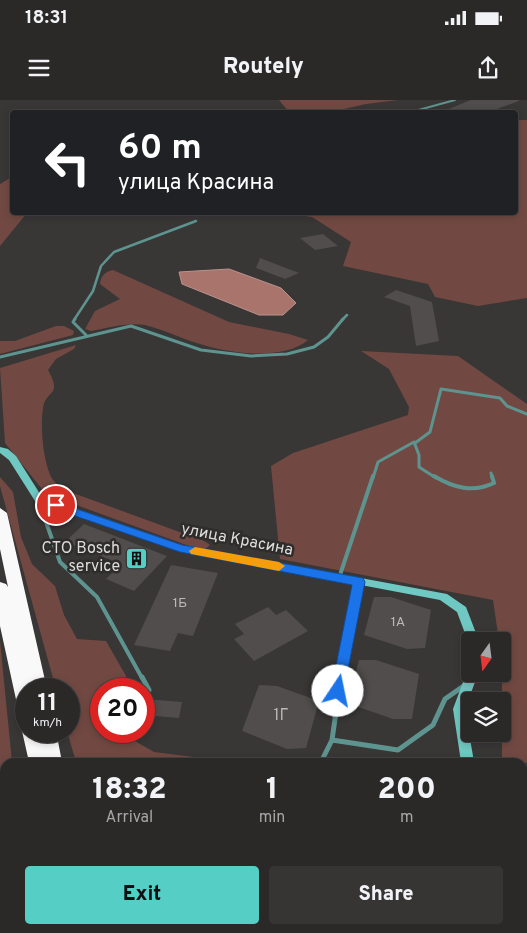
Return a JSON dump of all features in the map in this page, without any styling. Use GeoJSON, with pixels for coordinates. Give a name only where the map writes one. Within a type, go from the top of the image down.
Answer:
{"type":"FeatureCollection","features":[{"type":"Feature","properties":{"kind":"highway"},"geometry":{"type":"LineString","coordinates":[[0,512],[36,678]]}},
{"type":"Feature","properties":{"kind":"highway"},"geometry":{"type":"LineString","coordinates":[[0,588],[20,678]]}},
{"type":"Feature","properties":{"kind":"highway"},"geometry":{"type":"LineString","coordinates":[[35,743],[38,758]]}},
{"type":"Feature","properties":{"kind":"highway"},"geometry":{"type":"LineString","coordinates":[[48,743],[51,758]]}},
{"type":"Feature","properties":{"kind":"street"},"geometry":{"type":"LineString","coordinates":[[0,450],[5,451],[13,458],[38,499]]}},
{"type":"Feature","properties":{"kind":"street","name":"улица Красина"},"geometry":{"type":"LineString","coordinates":[[38,499],[180,548],[443,597],[462,610],[470,632]]}},
{"type":"Feature","properties":{"kind":"street"},"geometry":{"type":"LineString","coordinates":[[466,758],[458,709],[469,682]]}},
{"type":"Feature","properties":{"kind":"lane"},"geometry":{"type":"LineString","coordinates":[[423,110],[455,100]]}},
{"type":"Feature","properties":{"kind":"lane"},"geometry":{"type":"LineString","coordinates":[[87,336],[73,322],[93,291],[98,271],[108,257],[114,252],[196,220]]}},
{"type":"Feature","properties":{"kind":"lane"},"geometry":{"type":"LineString","coordinates":[[0,357],[131,326],[141,327],[188,348],[252,356],[299,351],[314,347],[347,315]]}},
{"type":"Feature","properties":{"kind":"lane"},"geometry":{"type":"LineString","coordinates":[[339,578],[378,462],[415,443],[430,432],[441,389],[500,398],[507,406],[527,414]]}},
{"type":"Feature","properties":{"kind":"lane"},"geometry":{"type":"LineString","coordinates":[[415,443],[419,455],[419,467],[450,485],[460,488],[486,488],[494,483],[491,473]]}},
{"type":"Feature","properties":{"kind":"lane"},"geometry":{"type":"LineString","coordinates":[[38,499],[60,562],[97,597],[143,678]]}},
{"type":"Feature","properties":{"kind":"lane"},"geometry":{"type":"LineString","coordinates":[[323,758],[332,740],[338,691],[359,582]]}},
{"type":"Feature","properties":{"kind":"lane"},"geometry":{"type":"LineString","coordinates":[[332,740],[398,750],[433,725],[445,699],[466,682]]}},
{"type":"Feature","properties":{"kind":"shaded area"},"geometry":{"type":"Polygon","coordinates":[[[279,100],[398,100],[340,110],[287,110],[279,100]]]}},
{"type":"Feature","properties":{"kind":"shaded area"},"geometry":{"type":"Polygon","coordinates":[[[527,120],[527,298],[478,306],[435,297],[428,284],[343,266],[351,242],[312,217],[297,215],[518,215],[518,122],[527,120]]]}},
{"type":"Feature","properties":{"kind":"shaded area"},"geometry":{"type":"Polygon","coordinates":[[[10,178],[10,215],[25,215],[0,246],[0,184],[10,178]]]}},
{"type":"Feature","properties":{"kind":"shaded area"},"geometry":{"type":"Polygon","coordinates":[[[229,269],[281,288],[296,303],[283,315],[259,315],[182,284],[179,272],[229,269]]]}},
{"type":"Feature","properties":{"kind":"shaded area"},"geometry":{"type":"Polygon","coordinates":[[[113,270],[229,322],[289,334],[308,340],[298,346],[273,353],[245,353],[199,344],[145,325],[124,325],[91,331],[85,329],[95,311],[120,299],[100,284],[104,274],[113,270]]]}},
{"type":"Feature","properties":{"kind":"shaded area"},"geometry":{"type":"Polygon","coordinates":[[[56,326],[64,326],[74,331],[73,335],[0,354],[0,341],[15,341],[56,326]]]}},
{"type":"Feature","properties":{"kind":"shaded area"},"geometry":{"type":"Polygon","coordinates":[[[76,345],[74,349],[56,359],[48,370],[54,389],[47,398],[43,408],[42,434],[47,465],[53,480],[65,490],[204,541],[210,545],[203,551],[46,494],[5,443],[0,368],[76,345]]]}},
{"type":"Feature","properties":{"kind":"shaded area"},"geometry":{"type":"Polygon","coordinates":[[[361,351],[458,356],[527,404],[527,758],[502,758],[502,742],[511,742],[511,692],[502,692],[502,682],[511,682],[511,632],[498,632],[493,600],[280,559],[271,466],[293,453],[408,415],[409,407],[389,369],[361,351]]]}},
{"type":"Feature","properties":{"kind":"shaded area"},"geometry":{"type":"Polygon","coordinates":[[[0,477],[13,492],[21,537],[32,564],[55,586],[64,615],[77,639],[106,641],[126,676],[126,678],[90,678],[90,743],[138,743],[154,752],[202,758],[75,758],[70,743],[80,743],[80,678],[53,678],[0,486],[0,477]]]}},
{"type":"Feature","properties":{"kind":"shaded area"},"geometry":{"type":"Polygon","coordinates":[[[0,641],[12,758],[0,758],[0,641]]]}},
{"type":"Feature","properties":{"kind":"building"},"geometry":{"type":"Polygon","coordinates":[[[471,100],[519,100],[494,110],[446,110],[471,100]]]}},
{"type":"Feature","properties":{"kind":"building"},"geometry":{"type":"Polygon","coordinates":[[[323,234],[338,246],[315,250],[300,238],[323,234]]]}},
{"type":"Feature","properties":{"kind":"building"},"geometry":{"type":"Polygon","coordinates":[[[260,258],[299,273],[285,279],[256,268],[260,258]]]}},
{"type":"Feature","properties":{"kind":"building"},"geometry":{"type":"Polygon","coordinates":[[[396,290],[432,302],[439,341],[416,346],[410,306],[384,297],[396,290]]]}},
{"type":"Feature","properties":{"kind":"building","name":"СТО Bosch service"},"geometry":{"type":"Polygon","coordinates":[[[84,524],[167,556],[134,591],[106,579],[121,564],[65,542],[84,524]]]}},
{"type":"Feature","properties":{"kind":"building"},"geometry":{"type":"Polygon","coordinates":[[[171,565],[218,573],[193,636],[178,633],[170,651],[134,645],[171,565]]]}},
{"type":"Feature","properties":{"kind":"building"},"geometry":{"type":"Polygon","coordinates":[[[374,597],[391,597],[431,610],[425,648],[407,649],[364,635],[374,597]]]}},
{"type":"Feature","properties":{"kind":"building"},"geometry":{"type":"Polygon","coordinates":[[[268,607],[276,615],[286,610],[308,631],[254,661],[234,639],[244,634],[235,624],[268,607]]]}},
{"type":"Feature","properties":{"kind":"building"},"geometry":{"type":"Polygon","coordinates":[[[359,660],[376,660],[419,674],[412,719],[393,719],[347,703],[359,660]]]}},
{"type":"Feature","properties":{"kind":"building"},"geometry":{"type":"Polygon","coordinates":[[[259,685],[277,686],[319,701],[306,748],[287,749],[242,731],[259,685]]]}},
{"type":"Feature","properties":{"kind":"building"},"geometry":{"type":"Polygon","coordinates":[[[155,700],[182,702],[179,718],[155,716],[155,700]]]}},
{"type":"Feature","properties":{"kind":"slow traffic"},"geometry":{"type":"LineString","coordinates":[[195,551],[279,566]]}},
{"type":"Feature","properties":{"kind":"place","name":"СТО Bosch service"},"geometry":{"type":"Point","coordinates":[136,558]}},
{"type":"Feature","properties":{"kind":"route"},"geometry":{"type":"LineString","coordinates":[[56,505],[180,548],[359,582],[338,691]]}}]}
